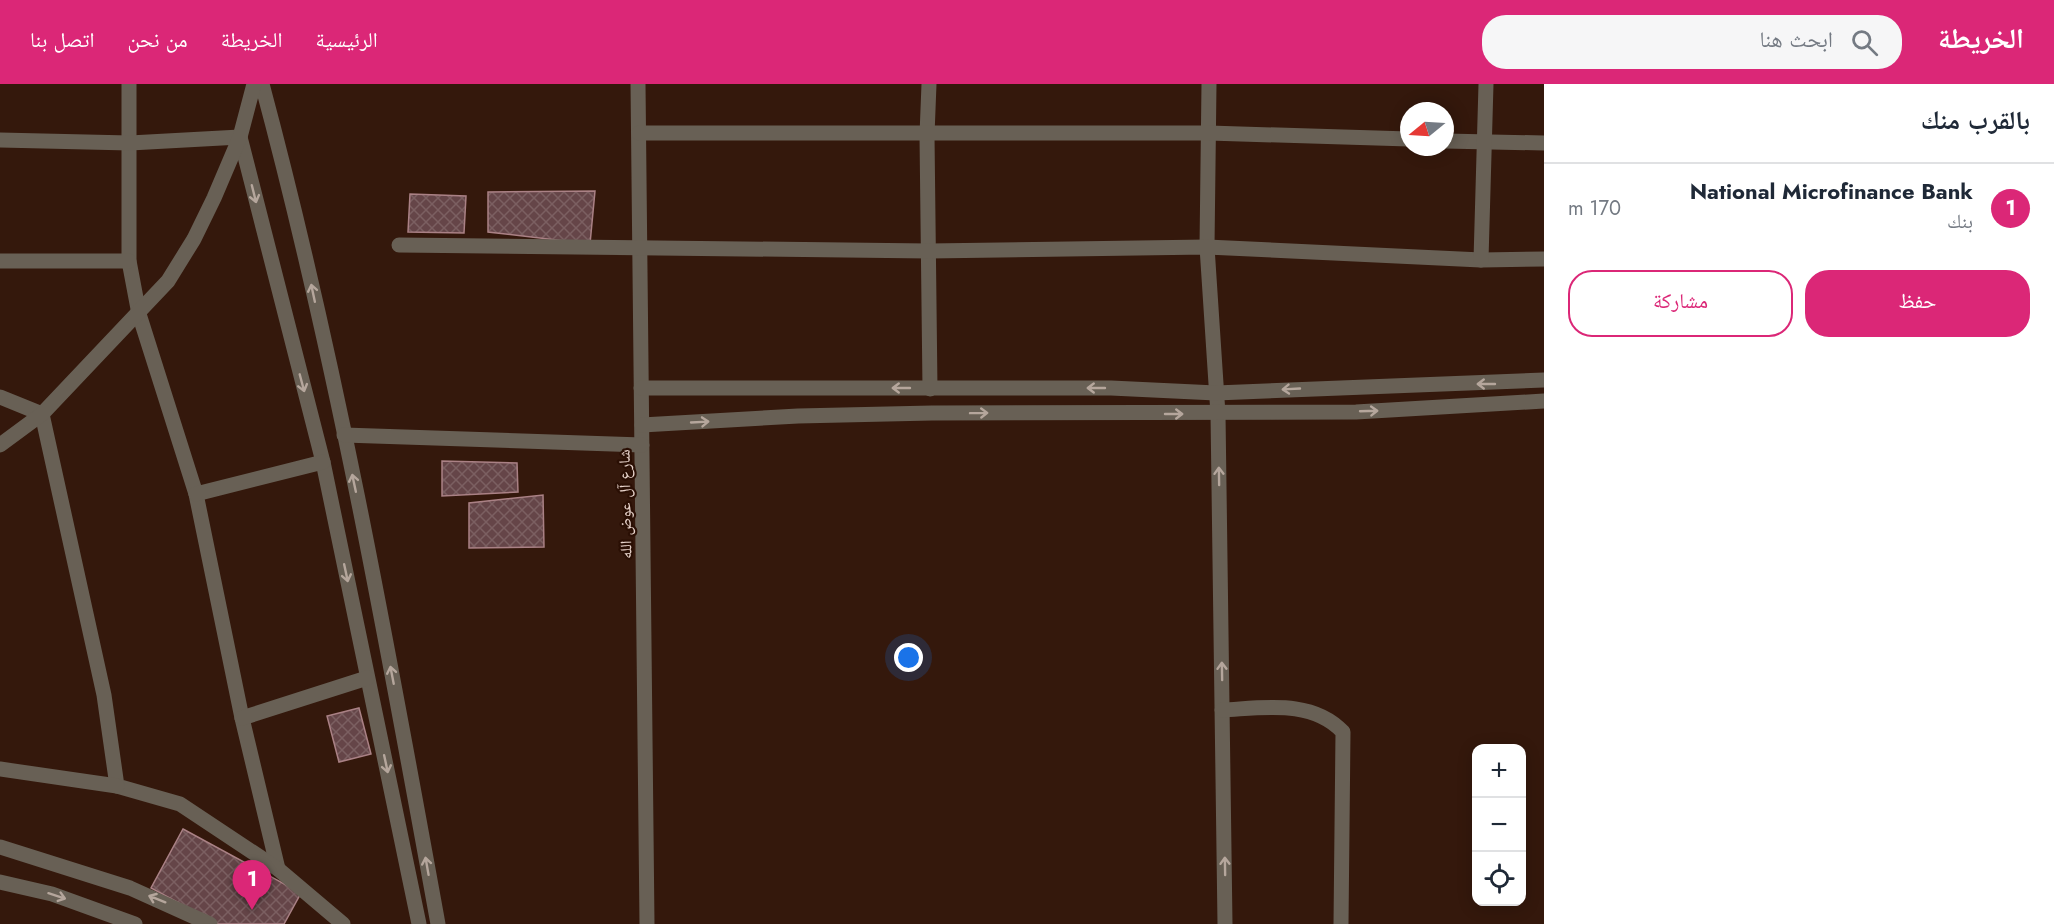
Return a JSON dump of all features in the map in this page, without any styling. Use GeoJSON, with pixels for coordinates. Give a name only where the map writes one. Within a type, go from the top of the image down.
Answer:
{"type":"FeatureCollection","features":[{"type":"Feature","properties":{"kind":"street"},"geometry":{"type":"LineString","coordinates":[[129,84],[129,261],[139,314],[196,494],[242,718],[278,869]]}},
{"type":"Feature","properties":{"kind":"street"},"geometry":{"type":"LineString","coordinates":[[0,445],[42,414],[168,281],[194,239],[240,137],[254,84]]}},
{"type":"Feature","properties":{"kind":"street"},"geometry":{"type":"LineString","coordinates":[[262,84],[295,210],[344,435],[383,628],[438,924]]}},
{"type":"Feature","properties":{"kind":"street","name":"شارع آل عوض الله"},"geometry":{"type":"LineString","coordinates":[[638,84],[647,924]]}},
{"type":"Feature","properties":{"kind":"street"},"geometry":{"type":"LineString","coordinates":[[929,84],[927,135],[930,388]]}},
{"type":"Feature","properties":{"kind":"street"},"geometry":{"type":"LineString","coordinates":[[1209,84],[1207,247],[1218,414],[1226,924]]}},
{"type":"Feature","properties":{"kind":"street"},"geometry":{"type":"LineString","coordinates":[[1481,260],[1486,84]]}},
{"type":"Feature","properties":{"kind":"street"},"geometry":{"type":"LineString","coordinates":[[639,133],[927,135],[1209,133],[1400,140]]}},
{"type":"Feature","properties":{"kind":"street"},"geometry":{"type":"LineString","coordinates":[[0,140],[130,143],[240,137]]}},
{"type":"Feature","properties":{"kind":"street"},"geometry":{"type":"LineString","coordinates":[[240,137],[323,462],[418,924]]}},
{"type":"Feature","properties":{"kind":"street"},"geometry":{"type":"LineString","coordinates":[[1454,141],[1544,143]]}},
{"type":"Feature","properties":{"kind":"street"},"geometry":{"type":"LineString","coordinates":[[399,245],[929,251],[1207,247],[1481,260],[1544,260]]}},
{"type":"Feature","properties":{"kind":"street"},"geometry":{"type":"LineString","coordinates":[[0,261],[129,261]]}},
{"type":"Feature","properties":{"kind":"street"},"geometry":{"type":"LineString","coordinates":[[641,388],[1112,388],[1216,393],[1544,380]]}},
{"type":"Feature","properties":{"kind":"street"},"geometry":{"type":"LineString","coordinates":[[0,397],[42,414]]}},
{"type":"Feature","properties":{"kind":"street"},"geometry":{"type":"LineString","coordinates":[[642,425],[798,416],[921,413],[1218,414],[1420,410],[1544,401]]}},
{"type":"Feature","properties":{"kind":"street"},"geometry":{"type":"LineString","coordinates":[[42,414],[104,694],[117,786]]}},
{"type":"Feature","properties":{"kind":"street"},"geometry":{"type":"LineString","coordinates":[[344,435],[642,445]]}},
{"type":"Feature","properties":{"kind":"street"},"geometry":{"type":"LineString","coordinates":[[196,494],[323,462]]}},
{"type":"Feature","properties":{"kind":"street"},"geometry":{"type":"LineString","coordinates":[[242,718],[368,678]]}},
{"type":"Feature","properties":{"kind":"street"},"geometry":{"type":"LineString","coordinates":[[1222,710],[1279,708],[1316,712],[1332,720],[1343,732],[1341,924]]}},
{"type":"Feature","properties":{"kind":"street"},"geometry":{"type":"LineString","coordinates":[[0,770],[117,786],[180,804],[278,869],[344,924]]}},
{"type":"Feature","properties":{"kind":"street"},"geometry":{"type":"LineString","coordinates":[[0,847],[130,888],[210,924]]}},
{"type":"Feature","properties":{"kind":"street"},"geometry":{"type":"LineString","coordinates":[[0,882],[52,894],[135,924]]}},
{"type":"Feature","properties":{"kind":"building"},"geometry":{"type":"Polygon","coordinates":[[[595,191],[590,244],[488,232],[488,192],[595,191]]]}},
{"type":"Feature","properties":{"kind":"building"},"geometry":{"type":"Polygon","coordinates":[[[410,194],[466,196],[464,233],[408,232],[410,194]]]}},
{"type":"Feature","properties":{"kind":"building"},"geometry":{"type":"Polygon","coordinates":[[[442,461],[517,463],[518,492],[442,496],[442,461]]]}},
{"type":"Feature","properties":{"kind":"building"},"geometry":{"type":"Polygon","coordinates":[[[543,495],[544,547],[469,548],[469,503],[543,495]]]}},
{"type":"Feature","properties":{"kind":"building"},"geometry":{"type":"Polygon","coordinates":[[[359,708],[371,754],[339,762],[327,716],[359,708]]]}},
{"type":"Feature","properties":{"kind":"building"},"geometry":{"type":"Polygon","coordinates":[[[183,829],[301,893],[284,924],[218,924],[151,888],[183,829]]]}},
{"type":"Feature","properties":{"kind":"place","name":"National Microfinance Bank"},"geometry":{"type":"Point","coordinates":[252,910]}}]}
